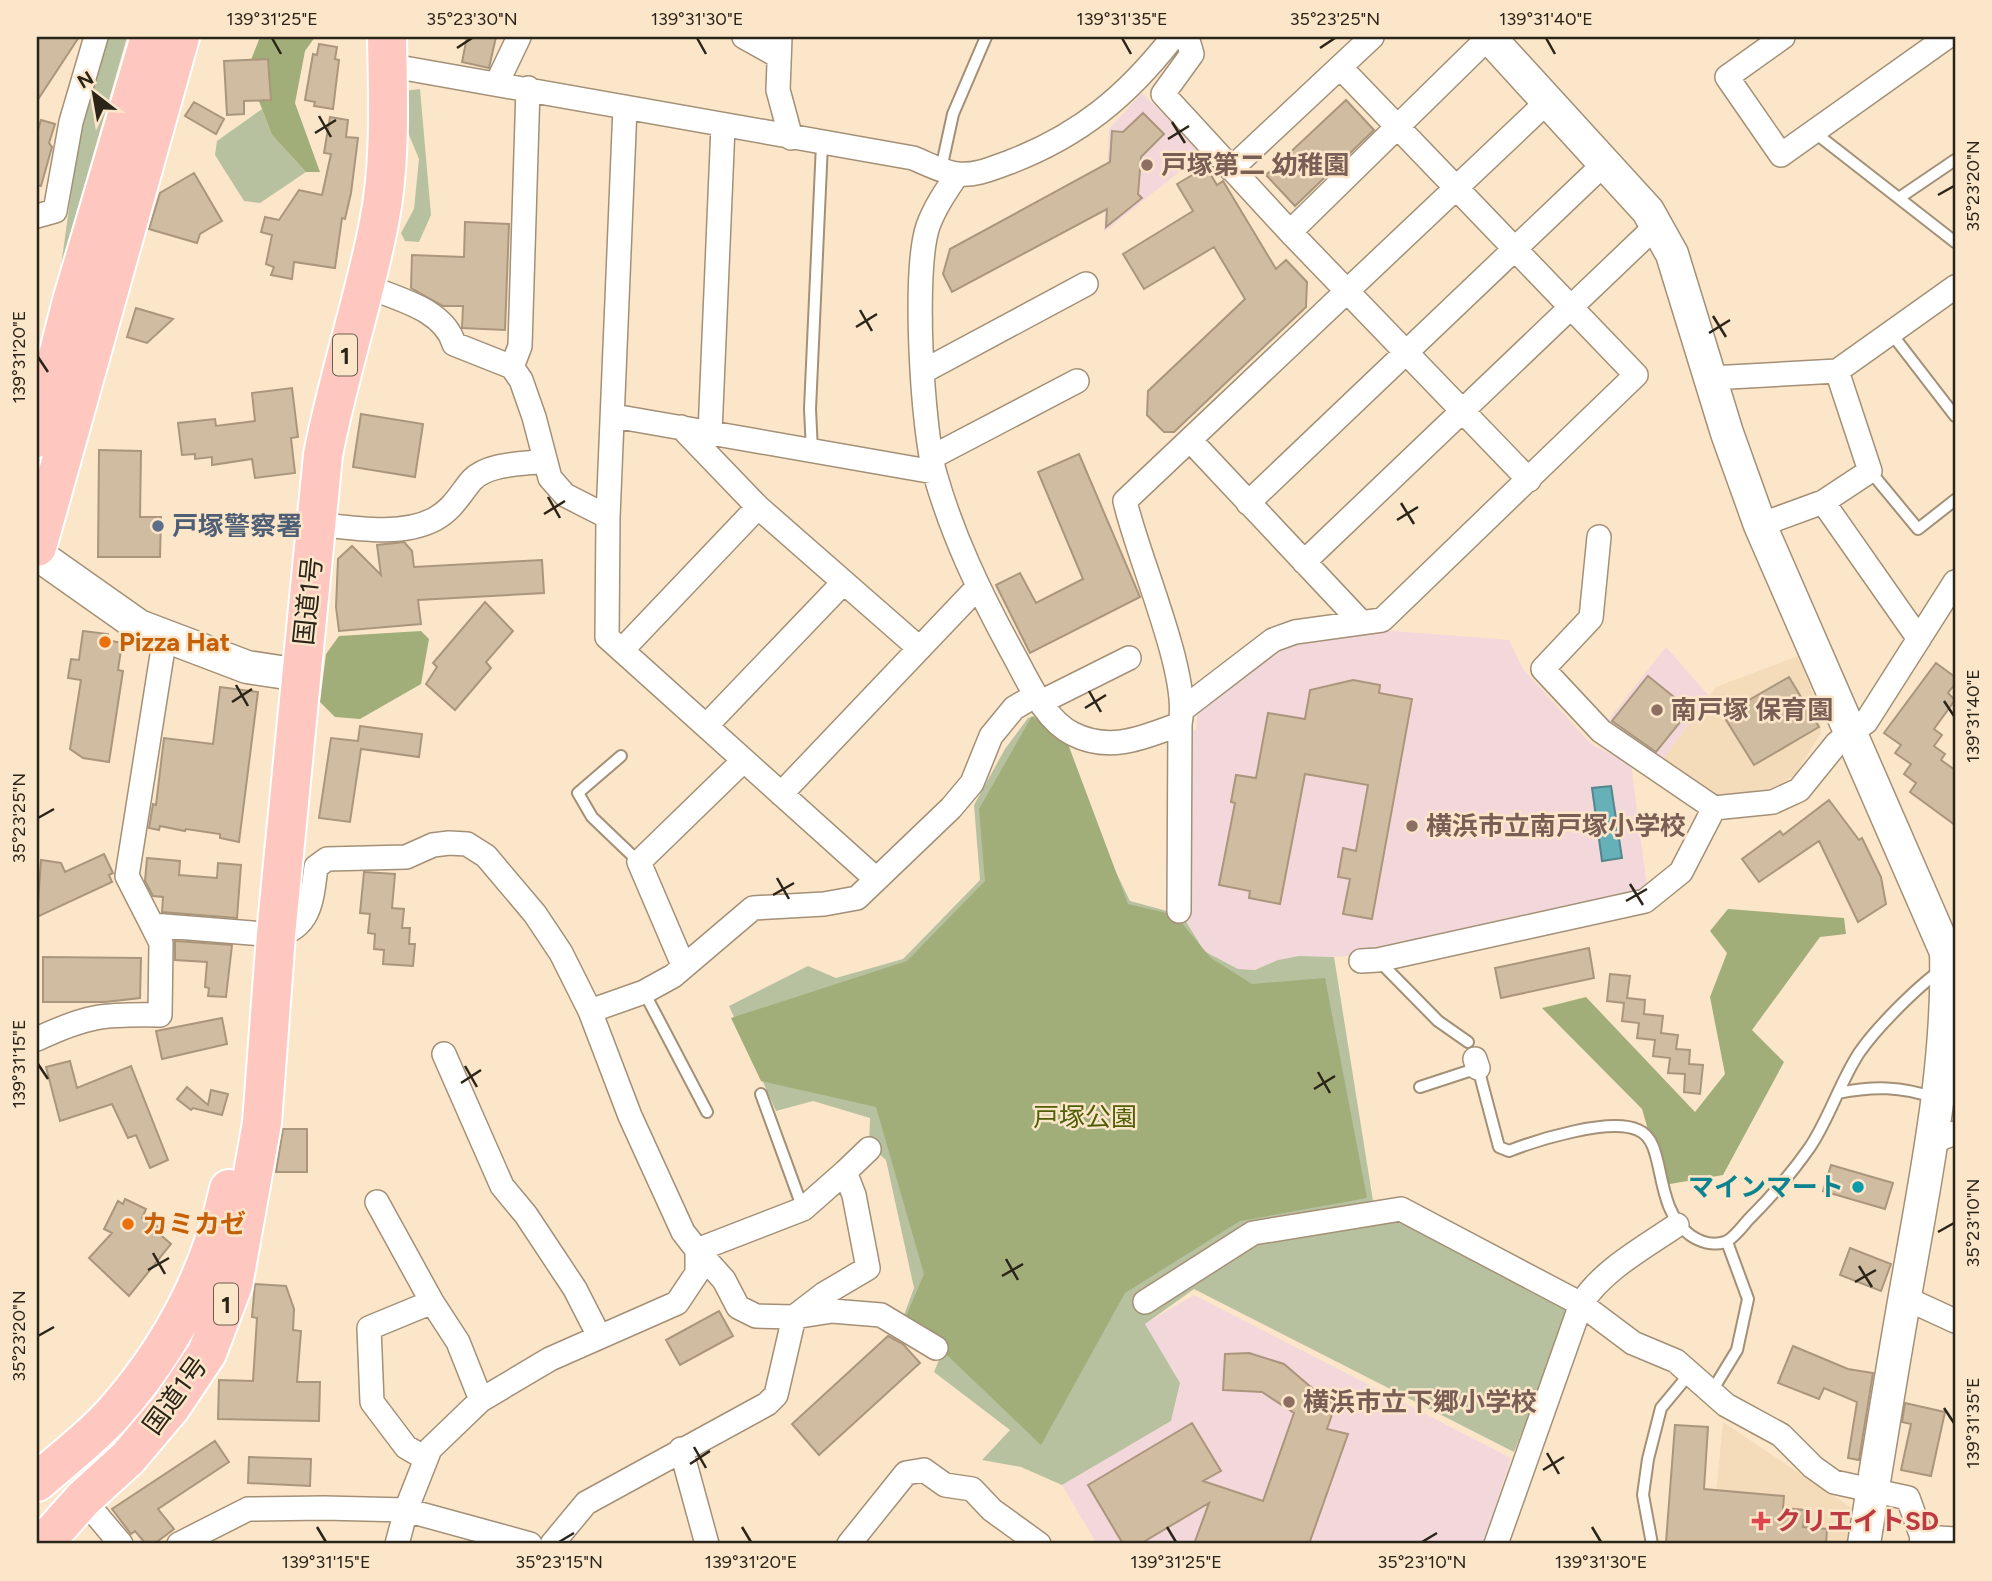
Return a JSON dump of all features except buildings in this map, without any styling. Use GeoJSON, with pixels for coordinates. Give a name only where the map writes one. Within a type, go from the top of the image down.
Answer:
{"type":"FeatureCollection","features":[{"type":"Feature","properties":{"kind":"highway"},"geometry":{"type":"LineString","coordinates":[[37,438],[72,301],[150,37]]}},
{"type":"Feature","properties":{"kind":"highway"},"geometry":{"type":"LineString","coordinates":[[37,547],[180,37]]}},
{"type":"Feature","properties":{"kind":"highway","name":"国道1号"},"geometry":{"type":"LineString","coordinates":[[43,1544],[83,1499],[128,1458],[171,1407],[207,1353],[233,1285],[262,1123],[276,935],[323,455],[335,391],[366,286],[380,219],[386,154],[387,51]]}},
{"type":"Feature","properties":{"kind":"highway","name":"国道1号"},"geometry":{"type":"LineString","coordinates":[[37,1482],[111,1416],[159,1358],[192,1299],[228,1195],[270,1004]]}},
{"type":"Feature","properties":{"kind":"street"},"geometry":{"type":"LineString","coordinates":[[37,216],[55,211],[71,122],[96,37]]}},
{"type":"Feature","properties":{"kind":"street"},"geometry":{"type":"LineString","coordinates":[[497,83],[519,37]]}},
{"type":"Feature","properties":{"kind":"street"},"geometry":{"type":"LineString","coordinates":[[744,37],[779,47],[778,90],[791,138]]}},
{"type":"Feature","properties":{"kind":"street"},"geometry":{"type":"LineString","coordinates":[[387,51],[497,83],[822,144],[913,158],[949,172],[983,172],[1066,137],[1099,116],[1131,86],[1173,37]]}},
{"type":"Feature","properties":{"kind":"street"},"geometry":{"type":"LineString","coordinates":[[1187,37],[1192,54],[1163,94],[1290,232],[1529,480]]}},
{"type":"Feature","properties":{"kind":"street"},"geometry":{"type":"LineString","coordinates":[[1231,169],[1371,37]]}},
{"type":"Feature","properties":{"kind":"street"},"geometry":{"type":"LineString","coordinates":[[1290,232],[1489,37],[1605,163],[1657,225],[1672,254],[1689,301],[1727,433],[1760,525],[1949,954],[1947,1003],[1936,1098],[1944,1138],[1905,1298],[1864,1544]]}},
{"type":"Feature","properties":{"kind":"street"},"geometry":{"type":"LineString","coordinates":[[1783,37],[1727,76],[1781,155],[1947,37]]}},
{"type":"Feature","properties":{"kind":"street"},"geometry":{"type":"LineString","coordinates":[[949,172],[928,226],[922,261],[924,371],[933,465],[977,588],[1038,699],[1071,733],[1091,741],[1123,744],[1182,716],[1273,640],[1295,632],[1382,620],[1636,376],[1340,66]]}},
{"type":"Feature","properties":{"kind":"street"},"geometry":{"type":"LineString","coordinates":[[512,367],[520,346],[528,88]]}},
{"type":"Feature","properties":{"kind":"street"},"geometry":{"type":"LineString","coordinates":[[1179,911],[1182,716],[1163,624],[1125,501],[1548,101]]}},
{"type":"Feature","properties":{"kind":"street"},"geometry":{"type":"LineString","coordinates":[[625,107],[608,517],[607,637],[876,879]]}},
{"type":"Feature","properties":{"kind":"street"},"geometry":{"type":"LineString","coordinates":[[709,433],[723,125]]}},
{"type":"Feature","properties":{"kind":"street"},"geometry":{"type":"LineString","coordinates":[[1248,503],[1605,163]]}},
{"type":"Feature","properties":{"kind":"street"},"geometry":{"type":"LineString","coordinates":[[1304,562],[1657,225]]}},
{"type":"Feature","properties":{"kind":"street"},"geometry":{"type":"LineString","coordinates":[[924,371],[1086,284]]}},
{"type":"Feature","properties":{"kind":"street"},"geometry":{"type":"LineString","coordinates":[[366,286],[428,313],[449,329],[454,344],[512,367],[521,380],[534,417],[550,478],[565,495],[608,517]]}},
{"type":"Feature","properties":{"kind":"street"},"geometry":{"type":"LineString","coordinates":[[1711,378],[1837,371],[1955,287]]}},
{"type":"Feature","properties":{"kind":"street"},"geometry":{"type":"LineString","coordinates":[[1760,525],[1823,502],[1870,471],[1837,371]]}},
{"type":"Feature","properties":{"kind":"street"},"geometry":{"type":"LineString","coordinates":[[614,416],[812,452],[933,465],[1077,381]]}},
{"type":"Feature","properties":{"kind":"street"},"geometry":{"type":"LineString","coordinates":[[681,428],[758,507],[919,648]]}},
{"type":"Feature","properties":{"kind":"street"},"geometry":{"type":"LineString","coordinates":[[1190,440],[1360,621]]}},
{"type":"Feature","properties":{"kind":"street"},"geometry":{"type":"LineString","coordinates":[[316,524],[393,529],[434,520],[456,504],[474,477],[496,468],[545,461]]}},
{"type":"Feature","properties":{"kind":"street"},"geometry":{"type":"LineString","coordinates":[[1823,502],[1919,639]]}},
{"type":"Feature","properties":{"kind":"street"},"geometry":{"type":"LineString","coordinates":[[622,650],[758,507]]}},
{"type":"Feature","properties":{"kind":"street"},"geometry":{"type":"LineString","coordinates":[[1600,537],[1591,618],[1542,668],[1601,731],[1714,808],[1773,802],[1798,790],[1837,743],[1866,722],[1955,582]]}},
{"type":"Feature","properties":{"kind":"street"},"geometry":{"type":"LineString","coordinates":[[37,554],[139,626],[247,667],[300,675]]}},
{"type":"Feature","properties":{"kind":"street"},"geometry":{"type":"LineString","coordinates":[[706,726],[843,583]]}},
{"type":"Feature","properties":{"kind":"street"},"geometry":{"type":"LineString","coordinates":[[780,794],[977,588]]}},
{"type":"Feature","properties":{"kind":"street"},"geometry":{"type":"LineString","coordinates":[[37,1040],[76,1021],[108,1014],[160,1015],[161,943],[127,876],[165,636]]}},
{"type":"Feature","properties":{"kind":"street"},"geometry":{"type":"LineString","coordinates":[[590,1011],[644,992],[673,976],[682,965],[753,908],[857,898],[951,808],[972,783],[991,736],[1014,708],[1129,657]]}},
{"type":"Feature","properties":{"kind":"street"},"geometry":{"type":"LineString","coordinates":[[682,965],[639,862],[743,761]]}},
{"type":"Feature","properties":{"kind":"street"},"geometry":{"type":"LineString","coordinates":[[1369,960],[1645,901],[1681,872],[1714,808]]}},
{"type":"Feature","properties":{"kind":"street"},"geometry":{"type":"LineString","coordinates":[[152,925],[276,935],[301,925],[312,902],[316,867],[327,859],[406,857],[433,845],[467,844],[486,856],[536,914],[561,953],[590,1011],[630,1116],[683,1232],[724,1280],[738,1307],[756,1316],[794,1317],[832,1311],[881,1315],[936,1348]]}},
{"type":"Feature","properties":{"kind":"street"},"geometry":{"type":"LineString","coordinates":[[444,1054],[502,1186],[555,1258],[599,1336]]}},
{"type":"Feature","properties":{"kind":"street"},"geometry":{"type":"LineString","coordinates":[[697,1250],[803,1209],[869,1149]]}},
{"type":"Feature","properties":{"kind":"street"},"geometry":{"type":"LineString","coordinates":[[552,1544],[586,1503],[767,1404],[776,1395],[794,1317],[824,1293],[868,1268],[854,1195],[845,1172]]}},
{"type":"Feature","properties":{"kind":"street"},"geometry":{"type":"LineString","coordinates":[[377,1202],[432,1302],[458,1342],[481,1400]]}},
{"type":"Feature","properties":{"kind":"street"},"geometry":{"type":"LineString","coordinates":[[1144,1302],[1253,1233],[1401,1209],[1581,1304],[1616,1333],[1676,1361],[1726,1405],[1781,1435],[1813,1467],[1834,1482],[1908,1498],[1921,1540],[1955,1539]]}},
{"type":"Feature","properties":{"kind":"street"},"geometry":{"type":"LineString","coordinates":[[1496,1544],[1581,1304],[1588,1293],[1633,1254],[1677,1225]]}},
{"type":"Feature","properties":{"kind":"street"},"geometry":{"type":"LineString","coordinates":[[397,1544],[406,1510],[430,1449],[481,1400],[550,1359],[677,1303],[697,1273],[697,1250]]}},
{"type":"Feature","properties":{"kind":"street"},"geometry":{"type":"LineString","coordinates":[[1905,1298],[1955,1321]]}},
{"type":"Feature","properties":{"kind":"street"},"geometry":{"type":"LineString","coordinates":[[425,1458],[406,1447],[372,1402],[369,1328],[432,1302]]}},
{"type":"Feature","properties":{"kind":"street"},"geometry":{"type":"LineString","coordinates":[[681,1449],[707,1544]]}},
{"type":"Feature","properties":{"kind":"street"},"geometry":{"type":"LineString","coordinates":[[849,1544],[906,1473],[924,1470],[944,1485],[972,1489],[992,1510],[1039,1544]]}},
{"type":"Feature","properties":{"kind":"street"},"geometry":{"type":"LineString","coordinates":[[83,1499],[121,1544]]}},
{"type":"Feature","properties":{"kind":"street"},"geometry":{"type":"LineString","coordinates":[[178,1544],[248,1508],[406,1510],[530,1544]]}},
{"type":"Feature","properties":{"kind":"lane"},"geometry":{"type":"LineString","coordinates":[[949,172],[953,114],[986,37]]}},
{"type":"Feature","properties":{"kind":"lane"},"geometry":{"type":"LineString","coordinates":[[1814,132],[1955,242]]}},
{"type":"Feature","properties":{"kind":"lane"},"geometry":{"type":"LineString","coordinates":[[812,452],[810,409],[822,144]]}},
{"type":"Feature","properties":{"kind":"lane"},"geometry":{"type":"LineString","coordinates":[[1899,198],[1955,160]]}},
{"type":"Feature","properties":{"kind":"lane"},"geometry":{"type":"LineString","coordinates":[[1891,333],[1955,415]]}},
{"type":"Feature","properties":{"kind":"lane"},"geometry":{"type":"LineString","coordinates":[[1870,471],[1918,529],[1955,500]]}},
{"type":"Feature","properties":{"kind":"lane"},"geometry":{"type":"LineString","coordinates":[[621,756],[578,793],[592,817],[639,862]]}},
{"type":"Feature","properties":{"kind":"lane"},"geometry":{"type":"LineString","coordinates":[[1369,960],[1474,1056],[1499,1147],[1509,1151],[1547,1136],[1593,1129],[1637,1129],[1648,1136],[1657,1153],[1665,1203],[1677,1225],[1709,1244],[1727,1242],[1763,1205],[1811,1146],[1860,1052],[1949,954]]}},
{"type":"Feature","properties":{"kind":"lane"},"geometry":{"type":"LineString","coordinates":[[644,992],[707,1112]]}},
{"type":"Feature","properties":{"kind":"lane"},"geometry":{"type":"LineString","coordinates":[[1420,1087],[1474,1056]]}},
{"type":"Feature","properties":{"kind":"lane"},"geometry":{"type":"LineString","coordinates":[[1838,1093],[1868,1087],[1905,1087],[1936,1098]]}},
{"type":"Feature","properties":{"kind":"lane"},"geometry":{"type":"LineString","coordinates":[[761,1094],[803,1209]]}},
{"type":"Feature","properties":{"kind":"lane"},"geometry":{"type":"LineString","coordinates":[[1712,1391],[1737,1350],[1748,1299],[1727,1242]]}},
{"type":"Feature","properties":{"kind":"lane"},"geometry":{"type":"LineString","coordinates":[[1652,1544],[1643,1495],[1648,1459],[1661,1408],[1691,1372]]}},
{"type":"Feature","properties":{"kind":"shaded area","name":"戸塚第二 幼稚園"},"geometry":{"type":"Polygon","coordinates":[[[1142,93],[1203,153],[1104,232],[1109,129],[1142,93]]]}},
{"type":"Feature","properties":{"kind":"shaded area","name":"横浜市立南戸塚小学校"},"geometry":{"type":"Polygon","coordinates":[[[1379,630],[1509,640],[1523,669],[1591,744],[1631,764],[1647,887],[1388,952],[1334,957],[1299,956],[1278,960],[1255,970],[1238,969],[1204,951],[1182,915],[1187,731],[1196,730],[1198,704],[1283,640],[1379,630]]]}},
{"type":"Feature","properties":{"kind":"shaded area","name":"南戸塚 保育園"},"geometry":{"type":"Polygon","coordinates":[[[1666,647],[1709,696],[1659,764],[1604,725],[1666,647]]]}},
{"type":"Feature","properties":{"kind":"shaded area"},"geometry":{"type":"Polygon","coordinates":[[[1798,656],[1821,714],[1821,733],[1795,775],[1773,788],[1710,798],[1659,764],[1716,687],[1798,656]]]}},
{"type":"Feature","properties":{"kind":"shaded area","name":"横浜市立下郷小学校"},"geometry":{"type":"Polygon","coordinates":[[[1194,1295],[1511,1458],[1483,1544],[1097,1544],[1062,1485],[1171,1421],[1180,1383],[1144,1324],[1194,1295]]]}},
{"type":"Feature","properties":{"kind":"shaded area"},"geometry":{"type":"Polygon","coordinates":[[[1723,1422],[1856,1511],[1851,1544],[1711,1544],[1723,1422]]]}},
{"type":"Feature","properties":{"kind":"green space"},"geometry":{"type":"Polygon","coordinates":[[[107,37],[127,37],[61,266],[80,129],[107,37]]]}},
{"type":"Feature","properties":{"kind":"green space"},"geometry":{"type":"Polygon","coordinates":[[[260,37],[315,37],[305,51],[295,103],[320,172],[306,172],[272,135],[247,70],[260,37]]]}},
{"type":"Feature","properties":{"kind":"green space"},"geometry":{"type":"Polygon","coordinates":[[[420,89],[431,215],[419,242],[405,241],[401,233],[414,209],[419,159],[404,123],[404,91],[420,89]]]}},
{"type":"Feature","properties":{"kind":"green space"},"geometry":{"type":"Polygon","coordinates":[[[262,109],[272,135],[306,172],[260,203],[244,201],[215,155],[217,141],[262,109]]]}},
{"type":"Feature","properties":{"kind":"green space"},"geometry":{"type":"Polygon","coordinates":[[[421,631],[429,639],[421,684],[360,719],[335,717],[320,702],[326,654],[339,636],[421,631]]]}},
{"type":"Feature","properties":{"kind":"green space","name":"戸塚公園"},"geometry":{"type":"Polygon","coordinates":[[[1039,715],[1130,901],[1182,915],[1204,951],[1238,969],[1255,970],[1278,960],[1299,956],[1334,957],[1373,1201],[1405,1223],[1572,1305],[1514,1452],[1194,1289],[1145,1324],[1180,1383],[1171,1421],[1062,1485],[1021,1467],[982,1460],[1010,1430],[934,1372],[948,1338],[904,1315],[914,1288],[886,1160],[869,1145],[870,1118],[813,1101],[776,1111],[729,1006],[808,966],[836,978],[903,959],[980,880],[974,805],[1005,749],[1028,718],[1039,715]]]}},
{"type":"Feature","properties":{"kind":"green space","name":"戸塚公園"},"geometry":{"type":"Polygon","coordinates":[[[1032,716],[1068,744],[1128,904],[1175,915],[1211,958],[1252,984],[1325,978],[1367,1198],[1240,1221],[1125,1293],[1041,1445],[906,1316],[924,1274],[876,1107],[761,1081],[731,1018],[907,961],[985,881],[979,809],[1032,716]]]}},
{"type":"Feature","properties":{"kind":"green space"},"geometry":{"type":"Polygon","coordinates":[[[1728,909],[1844,918],[1846,934],[1820,937],[1752,1030],[1784,1062],[1723,1175],[1664,1185],[1642,1109],[1542,1008],[1586,997],[1695,1112],[1725,1074],[1710,997],[1727,953],[1710,931],[1728,909]]]}},
{"type":"Feature","properties":{"kind":"water"},"geometry":{"type":"Polygon","coordinates":[[[1611,786],[1622,858],[1602,861],[1592,788],[1611,786]]]}},
{"type":"Feature","properties":{"kind":"place","name":"戸塚第二 幼稚園"},"geometry":{"type":"Point","coordinates":[1147,165]}},
{"type":"Feature","properties":{"kind":"place","name":"戸塚警察署"},"geometry":{"type":"Point","coordinates":[158,526]}},
{"type":"Feature","properties":{"kind":"place","name":"Pizza Hat"},"geometry":{"type":"Point","coordinates":[105,642]}},
{"type":"Feature","properties":{"kind":"place","name":"南戸塚 保育園"},"geometry":{"type":"Point","coordinates":[1657,710]}},
{"type":"Feature","properties":{"kind":"place","name":"横浜市立南戸塚小学校"},"geometry":{"type":"Point","coordinates":[1412,826]}},
{"type":"Feature","properties":{"kind":"place","name":"マインマート"},"geometry":{"type":"Point","coordinates":[1858,1187]}},
{"type":"Feature","properties":{"kind":"place","name":"カミカゼ"},"geometry":{"type":"Point","coordinates":[128,1224]}},
{"type":"Feature","properties":{"kind":"place","name":"横浜市立下郷小学校"},"geometry":{"type":"Point","coordinates":[1289,1402]}},
{"type":"Feature","properties":{"kind":"place","name":"クリエイトSD"},"geometry":{"type":"Point","coordinates":[1761,1521]}}]}
